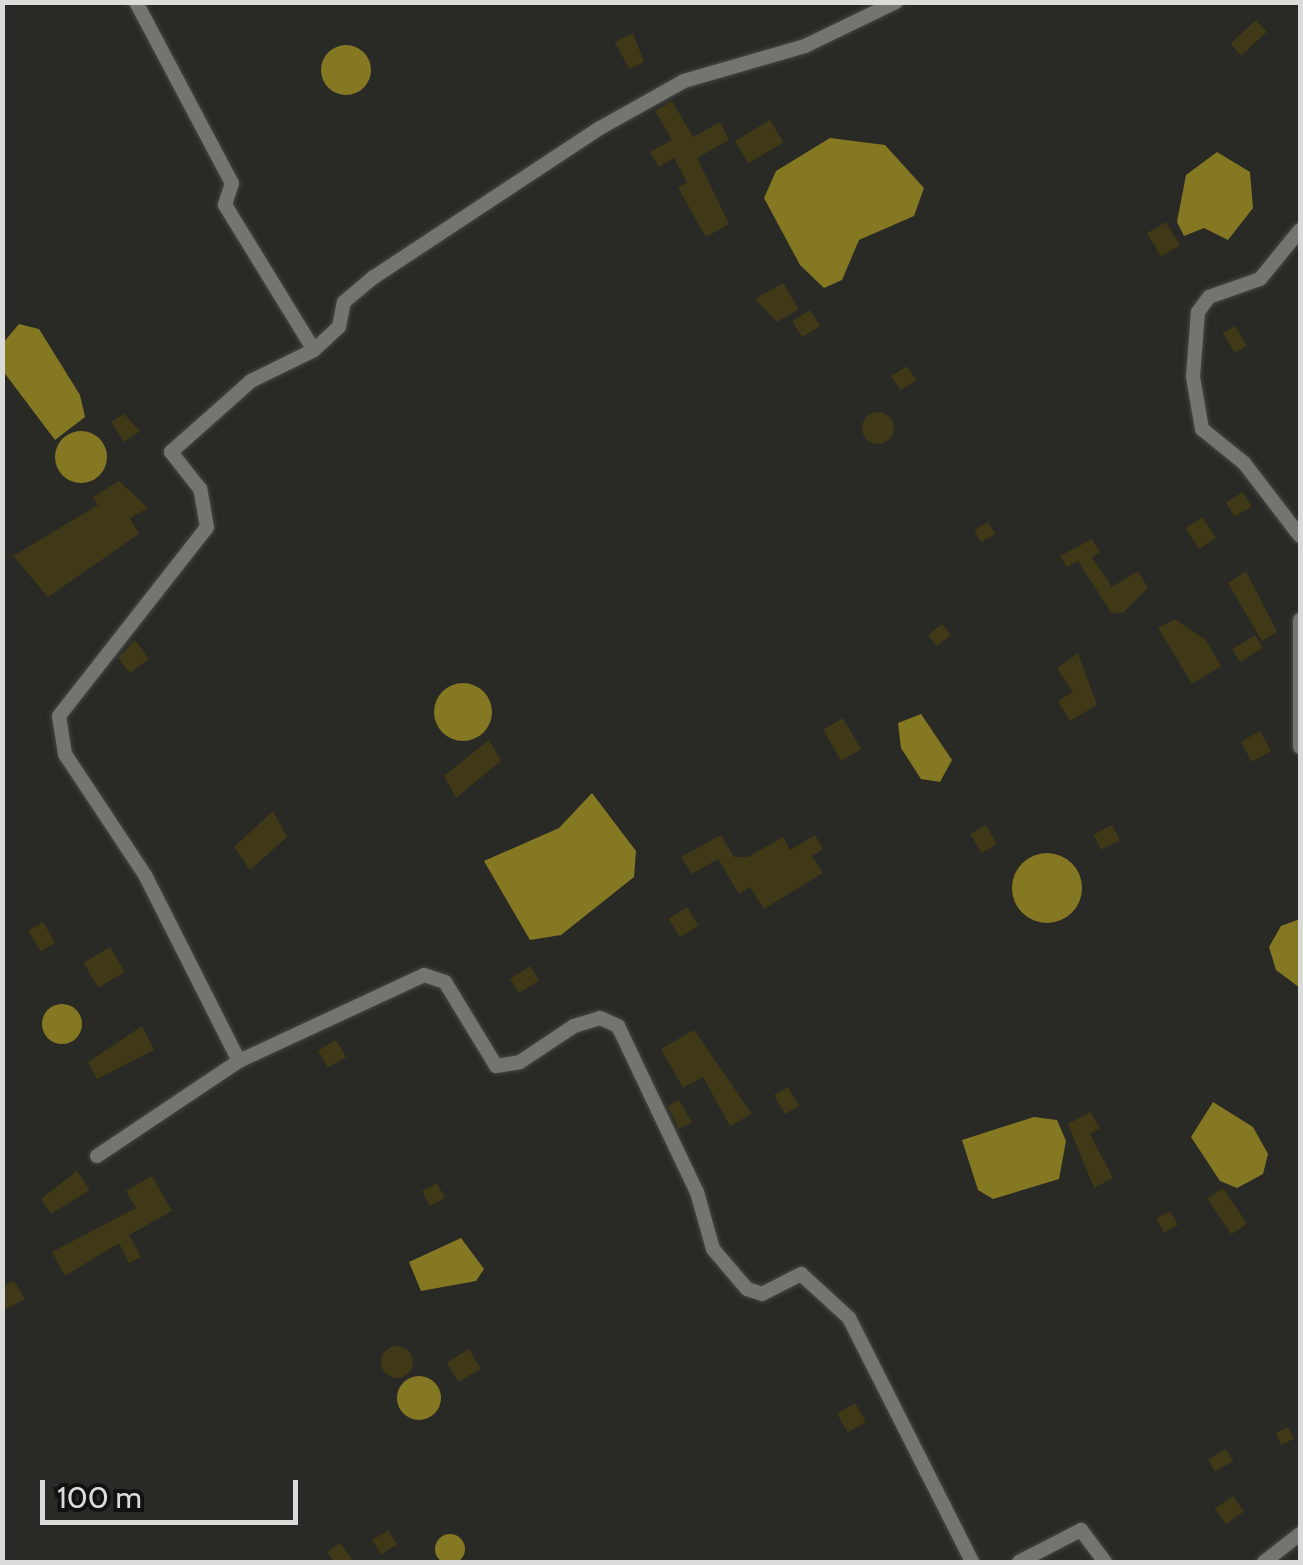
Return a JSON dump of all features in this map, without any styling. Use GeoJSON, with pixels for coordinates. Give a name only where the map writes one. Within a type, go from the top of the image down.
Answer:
{"type":"FeatureCollection","features":[{"type":"Feature","properties":{"kind":"street"},"geometry":{"type":"LineString","coordinates":[[136,2],[232,183],[226,206],[314,350]]}},
{"type":"Feature","properties":{"kind":"street"},"geometry":{"type":"LineString","coordinates":[[239,1061],[145,875],[66,754],[59,716],[207,527],[200,489],[171,452],[182,435],[252,381],[314,350],[338,327],[344,302],[374,278],[600,128],[684,81],[805,46],[896,2]]}},
{"type":"Feature","properties":{"kind":"street"},"geometry":{"type":"LineString","coordinates":[[1300,230],[1260,279],[1209,297],[1198,312],[1193,377],[1202,429],[1244,464],[1300,536]]}},
{"type":"Feature","properties":{"kind":"street"},"geometry":{"type":"LineString","coordinates":[[1300,620],[1300,747]]}},
{"type":"Feature","properties":{"kind":"street"},"geometry":{"type":"LineString","coordinates":[[97,1156],[239,1061],[424,975],[445,982],[496,1066],[520,1062],[574,1026],[600,1018],[618,1026],[697,1192],[713,1250],[747,1289],[762,1294],[801,1274],[849,1318],[972,1562]]}},
{"type":"Feature","properties":{"kind":"street"},"geometry":{"type":"LineString","coordinates":[[1019,1562],[1081,1530],[1104,1562]]}},
{"type":"Feature","properties":{"kind":"street"},"geometry":{"type":"LineString","coordinates":[[1264,1562],[1300,1534]]}},
{"type":"Feature","properties":{"kind":"shaded area"},"geometry":{"type":"Polygon","coordinates":[[[346,45],[363,53],[371,70],[363,87],[346,95],[329,87],[321,70],[329,53],[346,45]]]}},
{"type":"Feature","properties":{"kind":"shaded area"},"geometry":{"type":"Polygon","coordinates":[[[830,138],[885,145],[924,188],[914,216],[859,240],[842,280],[824,288],[800,265],[764,198],[776,171],[830,138]]]}},
{"type":"Feature","properties":{"kind":"shaded area"},"geometry":{"type":"Polygon","coordinates":[[[1217,152],[1250,172],[1253,208],[1228,240],[1204,228],[1184,236],[1177,222],[1186,175],[1217,152]]]}},
{"type":"Feature","properties":{"kind":"shaded area"},"geometry":{"type":"Polygon","coordinates":[[[19,324],[39,329],[80,395],[85,417],[55,440],[3,371],[3,343],[19,324]]]}},
{"type":"Feature","properties":{"kind":"shaded area"},"geometry":{"type":"Polygon","coordinates":[[[81,431],[99,439],[107,457],[99,475],[81,483],[63,475],[55,457],[63,439],[81,431]]]}},
{"type":"Feature","properties":{"kind":"shaded area"},"geometry":{"type":"Polygon","coordinates":[[[463,683],[484,691],[492,712],[484,733],[463,741],[442,733],[434,712],[442,691],[463,683]]]}},
{"type":"Feature","properties":{"kind":"shaded area"},"geometry":{"type":"Polygon","coordinates":[[[921,714],[952,760],[940,782],[921,779],[901,748],[898,723],[921,714]]]}},
{"type":"Feature","properties":{"kind":"shaded area"},"geometry":{"type":"Polygon","coordinates":[[[592,793],[636,851],[634,877],[561,935],[530,940],[484,861],[559,828],[592,793]]]}},
{"type":"Feature","properties":{"kind":"shaded area"},"geometry":{"type":"Polygon","coordinates":[[[1047,853],[1061,855],[1072,863],[1080,874],[1080,902],[1072,913],[1061,921],[1047,923],[1033,921],[1022,913],[1014,902],[1012,888],[1014,874],[1022,863],[1033,855],[1047,853]]]}},
{"type":"Feature","properties":{"kind":"shaded area"},"geometry":{"type":"Polygon","coordinates":[[[1300,919],[1300,988],[1276,970],[1269,947],[1281,926],[1300,919]]]}},
{"type":"Feature","properties":{"kind":"shaded area"},"geometry":{"type":"Polygon","coordinates":[[[62,1004],[76,1010],[82,1024],[76,1038],[62,1044],[48,1038],[42,1024],[48,1010],[62,1004]]]}},
{"type":"Feature","properties":{"kind":"shaded area"},"geometry":{"type":"Polygon","coordinates":[[[1213,1102],[1253,1127],[1268,1154],[1263,1174],[1237,1188],[1220,1181],[1191,1137],[1213,1102]]]}},
{"type":"Feature","properties":{"kind":"shaded area"},"geometry":{"type":"Polygon","coordinates":[[[1034,1117],[1057,1120],[1066,1141],[1059,1179],[993,1199],[978,1190],[962,1140],[1034,1117]]]}},
{"type":"Feature","properties":{"kind":"shaded area"},"geometry":{"type":"Polygon","coordinates":[[[461,1238],[484,1269],[476,1281],[421,1291],[409,1262],[461,1238]]]}},
{"type":"Feature","properties":{"kind":"shaded area"},"geometry":{"type":"Polygon","coordinates":[[[419,1376],[434,1383],[441,1398],[434,1413],[419,1420],[404,1413],[397,1398],[404,1383],[419,1376]]]}},
{"type":"Feature","properties":{"kind":"shaded area"},"geometry":{"type":"Polygon","coordinates":[[[450,1534],[461,1538],[465,1549],[461,1560],[450,1564],[439,1560],[435,1549],[439,1538],[450,1534]]]}},
{"type":"Feature","properties":{"kind":"building"},"geometry":{"type":"Polygon","coordinates":[[[1256,20],[1267,32],[1241,56],[1230,44],[1256,20]]]}},
{"type":"Feature","properties":{"kind":"building"},"geometry":{"type":"Polygon","coordinates":[[[633,33],[644,62],[629,69],[615,42],[633,33]]]}},
{"type":"Feature","properties":{"kind":"building"},"geometry":{"type":"Polygon","coordinates":[[[672,101],[693,137],[720,122],[729,140],[697,158],[729,224],[706,237],[678,188],[687,182],[674,158],[659,167],[650,152],[672,140],[655,111],[672,101]]]}},
{"type":"Feature","properties":{"kind":"building"},"geometry":{"type":"Polygon","coordinates":[[[770,120],[783,142],[748,163],[735,141],[770,120]]]}},
{"type":"Feature","properties":{"kind":"building"},"geometry":{"type":"Polygon","coordinates":[[[1166,222],[1180,245],[1161,256],[1147,233],[1166,222]]]}},
{"type":"Feature","properties":{"kind":"building"},"geometry":{"type":"Polygon","coordinates":[[[783,283],[799,309],[777,322],[755,299],[783,283]]]}},
{"type":"Feature","properties":{"kind":"building"},"geometry":{"type":"Polygon","coordinates":[[[810,310],[820,326],[802,337],[792,321],[810,310]]]}},
{"type":"Feature","properties":{"kind":"building"},"geometry":{"type":"Polygon","coordinates":[[[1235,326],[1247,346],[1235,353],[1223,333],[1235,326]]]}},
{"type":"Feature","properties":{"kind":"building"},"geometry":{"type":"Polygon","coordinates":[[[907,366],[916,380],[900,391],[891,376],[907,366]]]}},
{"type":"Feature","properties":{"kind":"building"},"geometry":{"type":"Polygon","coordinates":[[[878,412],[889,417],[894,428],[889,439],[878,444],[867,439],[862,428],[867,417],[878,412]]]}},
{"type":"Feature","properties":{"kind":"building"},"geometry":{"type":"Polygon","coordinates":[[[124,414],[140,431],[124,442],[111,422],[124,414]]]}},
{"type":"Feature","properties":{"kind":"building"},"geometry":{"type":"Polygon","coordinates":[[[119,481],[148,508],[130,518],[139,534],[48,597],[13,556],[98,505],[93,497],[119,481]]]}},
{"type":"Feature","properties":{"kind":"building"},"geometry":{"type":"Polygon","coordinates":[[[1243,492],[1252,507],[1235,517],[1226,502],[1243,492]]]}},
{"type":"Feature","properties":{"kind":"building"},"geometry":{"type":"Polygon","coordinates":[[[1202,517],[1216,538],[1199,549],[1185,528],[1202,517]]]}},
{"type":"Feature","properties":{"kind":"building"},"geometry":{"type":"Polygon","coordinates":[[[988,522],[995,534],[981,542],[974,530],[988,522]]]}},
{"type":"Feature","properties":{"kind":"building"},"geometry":{"type":"Polygon","coordinates":[[[1092,539],[1100,552],[1092,557],[1112,587],[1138,571],[1148,588],[1124,612],[1112,614],[1078,561],[1067,567],[1060,556],[1092,539]]]}},
{"type":"Feature","properties":{"kind":"building"},"geometry":{"type":"Polygon","coordinates":[[[1246,571],[1277,632],[1262,641],[1228,583],[1246,571]]]}},
{"type":"Feature","properties":{"kind":"building"},"geometry":{"type":"Polygon","coordinates":[[[1175,619],[1206,640],[1221,666],[1192,684],[1158,628],[1175,619]]]}},
{"type":"Feature","properties":{"kind":"building"},"geometry":{"type":"Polygon","coordinates":[[[942,624],[951,635],[937,646],[928,635],[942,624]]]}},
{"type":"Feature","properties":{"kind":"building"},"geometry":{"type":"Polygon","coordinates":[[[1255,635],[1263,648],[1240,662],[1232,649],[1255,635]]]}},
{"type":"Feature","properties":{"kind":"building"},"geometry":{"type":"Polygon","coordinates":[[[135,640],[149,659],[130,673],[118,658],[135,640]]]}},
{"type":"Feature","properties":{"kind":"building"},"geometry":{"type":"Polygon","coordinates":[[[1078,653],[1097,705],[1070,721],[1058,701],[1073,692],[1057,668],[1078,653]]]}},
{"type":"Feature","properties":{"kind":"building"},"geometry":{"type":"Polygon","coordinates":[[[843,718],[861,749],[841,761],[823,730],[843,718]]]}},
{"type":"Feature","properties":{"kind":"building"},"geometry":{"type":"Polygon","coordinates":[[[1260,731],[1271,751],[1252,762],[1241,742],[1260,731]]]}},
{"type":"Feature","properties":{"kind":"building"},"geometry":{"type":"Polygon","coordinates":[[[489,740],[501,761],[456,798],[444,776],[489,740]]]}},
{"type":"Feature","properties":{"kind":"building"},"geometry":{"type":"Polygon","coordinates":[[[273,811],[287,837],[250,870],[234,847],[273,811]]]}},
{"type":"Feature","properties":{"kind":"building"},"geometry":{"type":"Polygon","coordinates":[[[986,825],[997,844],[981,853],[970,834],[986,825]]]}},
{"type":"Feature","properties":{"kind":"building"},"geometry":{"type":"Polygon","coordinates":[[[1112,825],[1120,840],[1101,850],[1093,835],[1112,825]]]}},
{"type":"Feature","properties":{"kind":"building"},"geometry":{"type":"Polygon","coordinates":[[[721,835],[734,857],[748,857],[783,837],[790,850],[815,835],[823,849],[812,856],[823,873],[764,909],[750,887],[739,894],[718,859],[692,874],[681,857],[721,835]]]}},
{"type":"Feature","properties":{"kind":"building"},"geometry":{"type":"Polygon","coordinates":[[[687,907],[699,926],[680,937],[668,919],[687,907]]]}},
{"type":"Feature","properties":{"kind":"building"},"geometry":{"type":"Polygon","coordinates":[[[43,922],[55,943],[40,951],[28,930],[43,922]]]}},
{"type":"Feature","properties":{"kind":"building"},"geometry":{"type":"Polygon","coordinates":[[[110,947],[125,972],[98,988],[83,963],[110,947]]]}},
{"type":"Feature","properties":{"kind":"building"},"geometry":{"type":"Polygon","coordinates":[[[530,966],[539,980],[519,993],[510,979],[530,966]]]}},
{"type":"Feature","properties":{"kind":"building"},"geometry":{"type":"Polygon","coordinates":[[[142,1026],[154,1050],[97,1079],[88,1062],[142,1026]]]}},
{"type":"Feature","properties":{"kind":"building"},"geometry":{"type":"Polygon","coordinates":[[[694,1030],[752,1114],[730,1126],[703,1077],[683,1088],[661,1049],[694,1030]]]}},
{"type":"Feature","properties":{"kind":"building"},"geometry":{"type":"Polygon","coordinates":[[[336,1040],[346,1057],[328,1068],[318,1050],[336,1040]]]}},
{"type":"Feature","properties":{"kind":"building"},"geometry":{"type":"Polygon","coordinates":[[[788,1087],[799,1106],[785,1114],[774,1095],[788,1087]]]}},
{"type":"Feature","properties":{"kind":"building"},"geometry":{"type":"Polygon","coordinates":[[[679,1100],[692,1122],[679,1129],[668,1106],[679,1100]]]}},
{"type":"Feature","properties":{"kind":"building"},"geometry":{"type":"Polygon","coordinates":[[[1090,1112],[1100,1128],[1090,1134],[1113,1178],[1094,1188],[1068,1124],[1090,1112]]]}},
{"type":"Feature","properties":{"kind":"building"},"geometry":{"type":"Polygon","coordinates":[[[77,1171],[90,1190],[51,1214],[41,1199],[77,1171]]]}},
{"type":"Feature","properties":{"kind":"building"},"geometry":{"type":"Polygon","coordinates":[[[152,1176],[172,1211],[129,1235],[141,1257],[129,1263],[119,1243],[65,1276],[52,1252],[136,1208],[126,1191],[152,1176]]]}},
{"type":"Feature","properties":{"kind":"building"},"geometry":{"type":"Polygon","coordinates":[[[437,1183],[445,1198],[430,1206],[422,1191],[437,1183]]]}},
{"type":"Feature","properties":{"kind":"building"},"geometry":{"type":"Polygon","coordinates":[[[1223,1188],[1247,1224],[1231,1234],[1207,1199],[1223,1188]]]}},
{"type":"Feature","properties":{"kind":"building"},"geometry":{"type":"Polygon","coordinates":[[[1170,1211],[1178,1225],[1164,1233],[1156,1219],[1170,1211]]]}},
{"type":"Feature","properties":{"kind":"building"},"geometry":{"type":"Polygon","coordinates":[[[14,1281],[25,1299],[2,1311],[2,1287],[14,1281]]]}},
{"type":"Feature","properties":{"kind":"building"},"geometry":{"type":"Polygon","coordinates":[[[397,1346],[408,1351],[413,1362],[408,1373],[397,1378],[386,1373],[381,1362],[386,1351],[397,1346]]]}},
{"type":"Feature","properties":{"kind":"building"},"geometry":{"type":"Polygon","coordinates":[[[469,1349],[481,1369],[459,1382],[447,1362],[469,1349]]]}},
{"type":"Feature","properties":{"kind":"building"},"geometry":{"type":"Polygon","coordinates":[[[855,1403],[866,1422],[848,1433],[837,1414],[855,1403]]]}},
{"type":"Feature","properties":{"kind":"building"},"geometry":{"type":"Polygon","coordinates":[[[1288,1427],[1294,1439],[1281,1445],[1276,1433],[1288,1427]]]}},
{"type":"Feature","properties":{"kind":"building"},"geometry":{"type":"Polygon","coordinates":[[[1226,1449],[1233,1461],[1215,1472],[1208,1460],[1226,1449]]]}},
{"type":"Feature","properties":{"kind":"building"},"geometry":{"type":"Polygon","coordinates":[[[1233,1496],[1244,1512],[1226,1524],[1215,1509],[1233,1496]]]}},
{"type":"Feature","properties":{"kind":"building"},"geometry":{"type":"Polygon","coordinates":[[[388,1530],[397,1544],[381,1555],[372,1540],[388,1530]]]}},
{"type":"Feature","properties":{"kind":"building"},"geometry":{"type":"Polygon","coordinates":[[[340,1543],[354,1562],[334,1562],[327,1552],[340,1543]]]}}]}
